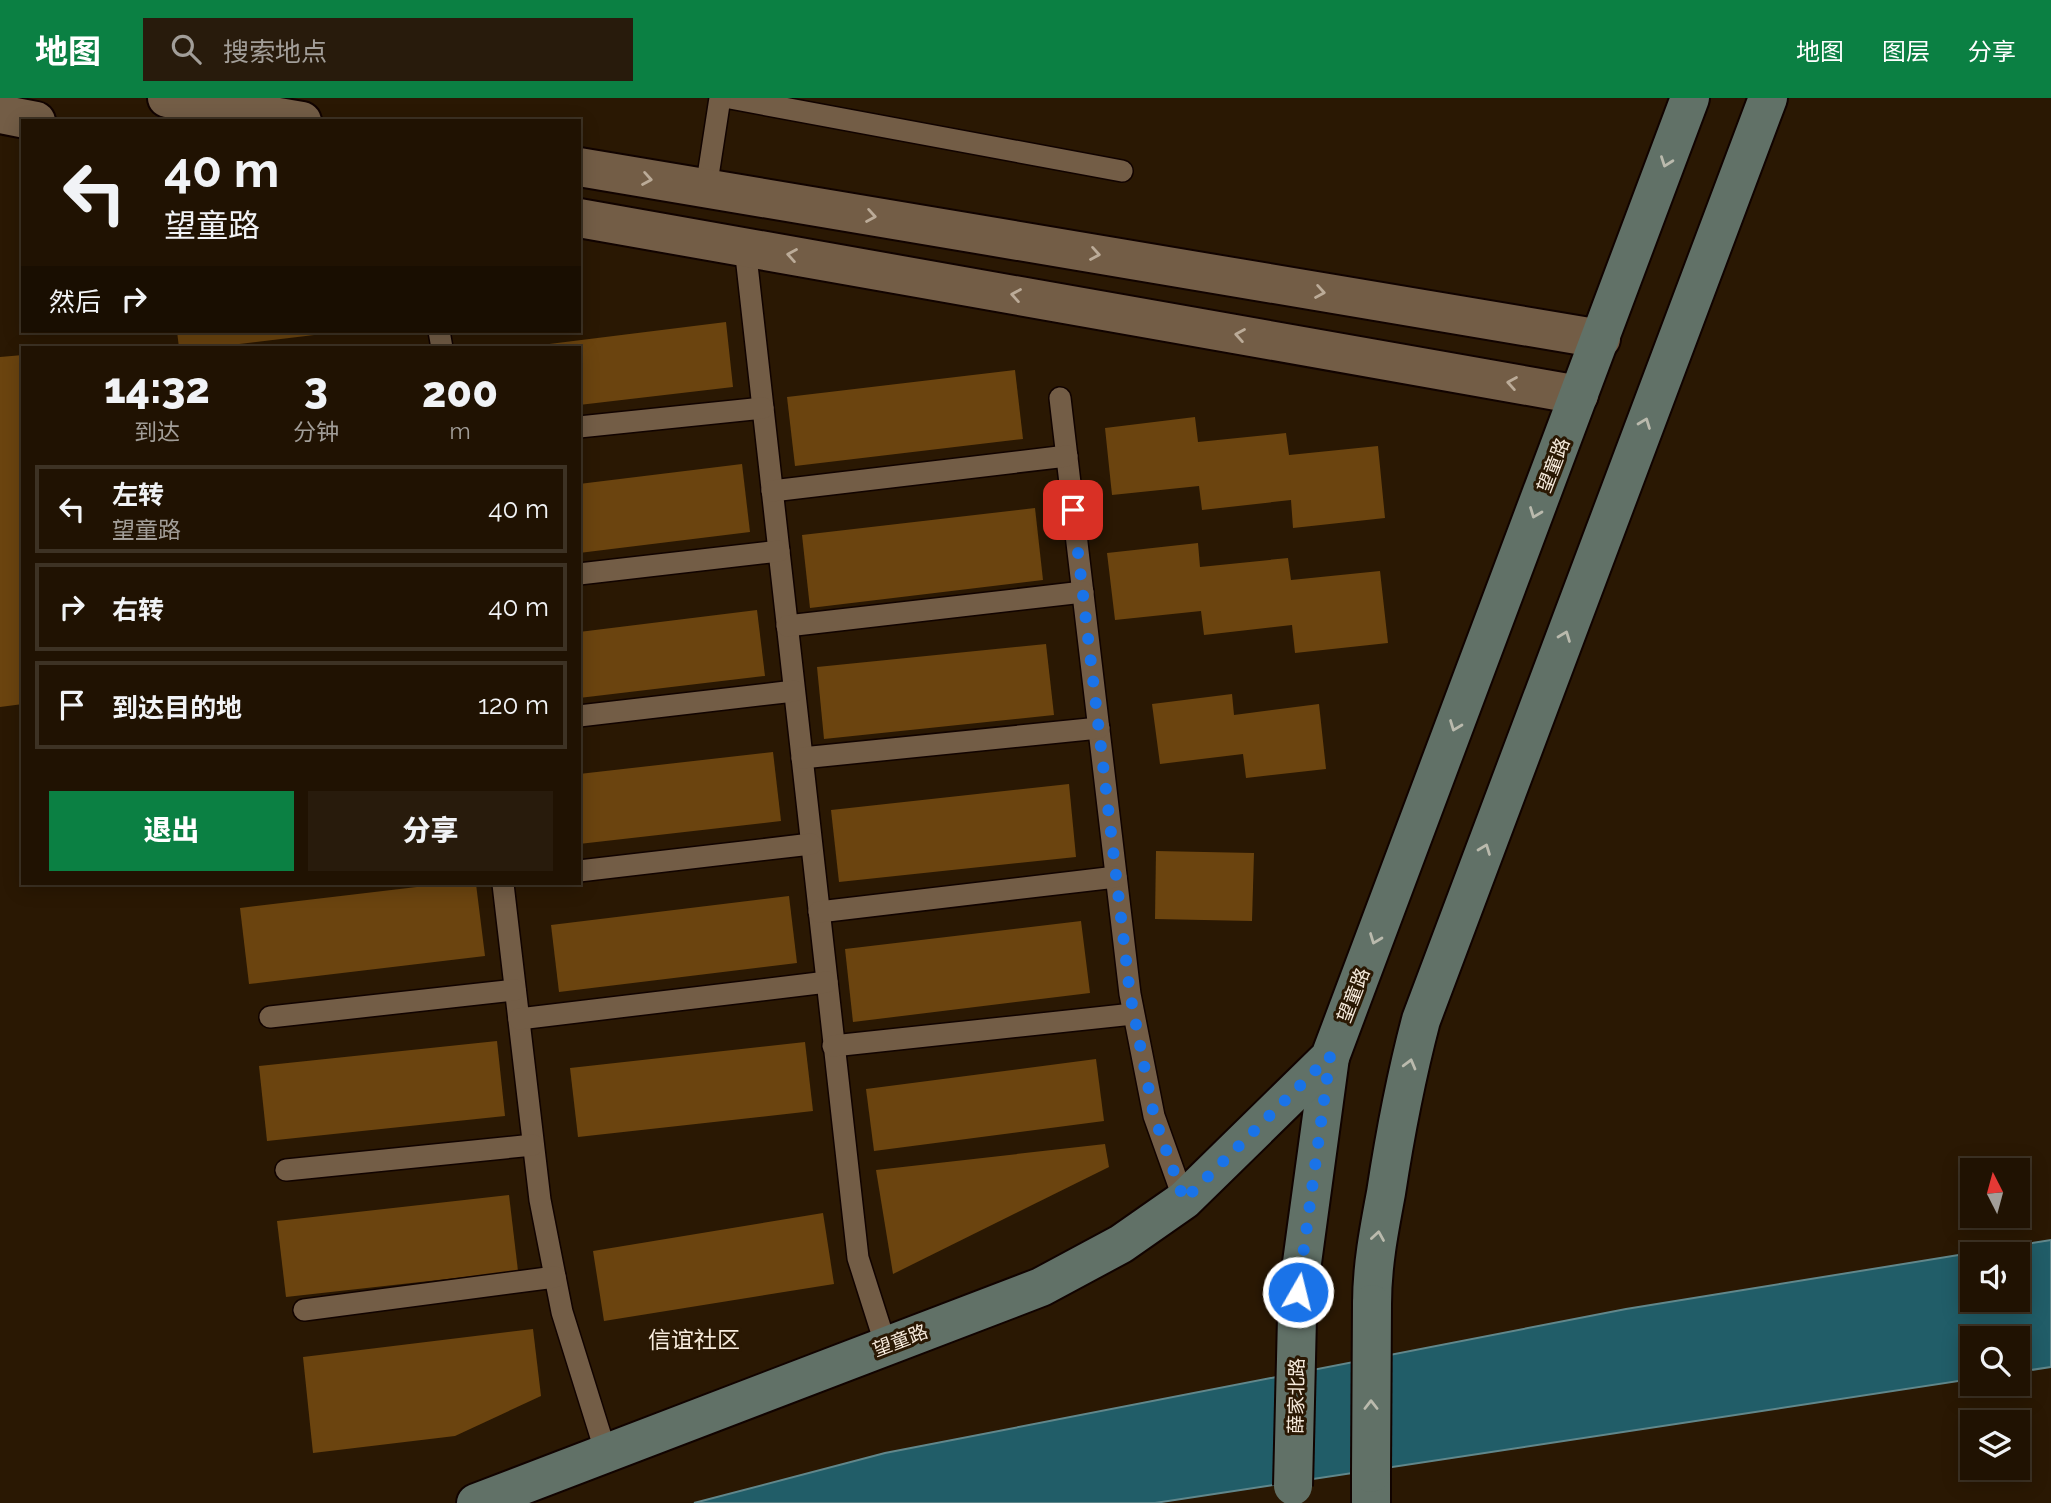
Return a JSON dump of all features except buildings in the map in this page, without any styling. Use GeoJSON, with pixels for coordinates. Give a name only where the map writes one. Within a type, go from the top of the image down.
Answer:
{"type":"FeatureCollection","features":[{"type":"Feature","properties":{"kind":"main road","name":"望童路"},"geometry":{"type":"LineString","coordinates":[[476,1503],[1041,1287],[1121,1244],[1184,1200],[1330,1056],[1690,98]]}},
{"type":"Feature","properties":{"kind":"main road"},"geometry":{"type":"LineString","coordinates":[[1371,1488],[1372,1277],[1404,1083],[1421,1020],[1768,98]]}},
{"type":"Feature","properties":{"kind":"main road","name":"薛家北路"},"geometry":{"type":"LineString","coordinates":[[1293,1495],[1298,1292],[1330,1056]]}},
{"type":"Feature","properties":{"kind":"street"},"geometry":{"type":"LineString","coordinates":[[167,98],[290,119]]}},
{"type":"Feature","properties":{"kind":"street"},"geometry":{"type":"LineString","coordinates":[[0,114],[26,119]]}},
{"type":"Feature","properties":{"kind":"street"},"geometry":{"type":"LineString","coordinates":[[581,167],[1601,339]]}},
{"type":"Feature","properties":{"kind":"street"},"geometry":{"type":"LineString","coordinates":[[581,218],[1579,395]]}},
{"type":"Feature","properties":{"kind":"lane"},"geometry":{"type":"LineString","coordinates":[[706,189],[720,98]]}},
{"type":"Feature","properties":{"kind":"lane"},"geometry":{"type":"LineString","coordinates":[[730,98],[1122,172]]}},
{"type":"Feature","properties":{"kind":"lane"},"geometry":{"type":"LineString","coordinates":[[744,247],[858,1258],[886,1346]]}},
{"type":"Feature","properties":{"kind":"lane"},"geometry":{"type":"LineString","coordinates":[[1060,398],[1133,1014],[1154,1116],[1184,1200]]}},
{"type":"Feature","properties":{"kind":"lane"},"geometry":{"type":"LineString","coordinates":[[581,427],[762,408]]}},
{"type":"Feature","properties":{"kind":"lane"},"geometry":{"type":"LineString","coordinates":[[772,492],[1067,456]]}},
{"type":"Feature","properties":{"kind":"lane"},"geometry":{"type":"LineString","coordinates":[[581,574],[779,551]]}},
{"type":"Feature","properties":{"kind":"lane"},"geometry":{"type":"LineString","coordinates":[[787,626],[1083,592]]}},
{"type":"Feature","properties":{"kind":"lane"},"geometry":{"type":"LineString","coordinates":[[581,716],[794,691]]}},
{"type":"Feature","properties":{"kind":"lane"},"geometry":{"type":"LineString","coordinates":[[802,758],[1099,727]]}},
{"type":"Feature","properties":{"kind":"lane"},"geometry":{"type":"LineString","coordinates":[[581,871],[811,844]]}},
{"type":"Feature","properties":{"kind":"lane"},"geometry":{"type":"LineString","coordinates":[[819,912],[1116,877]]}},
{"type":"Feature","properties":{"kind":"lane"},"geometry":{"type":"LineString","coordinates":[[503,885],[540,1200],[562,1312],[606,1453]]}},
{"type":"Feature","properties":{"kind":"lane"},"geometry":{"type":"LineString","coordinates":[[519,1019],[827,982]]}},
{"type":"Feature","properties":{"kind":"lane"},"geometry":{"type":"LineString","coordinates":[[270,1017],[515,990]]}},
{"type":"Feature","properties":{"kind":"lane"},"geometry":{"type":"LineString","coordinates":[[834,1046],[1133,1014]]}},
{"type":"Feature","properties":{"kind":"lane"},"geometry":{"type":"LineString","coordinates":[[286,1170],[533,1145]]}},
{"type":"Feature","properties":{"kind":"lane"},"geometry":{"type":"LineString","coordinates":[[304,1310],[555,1277]]}},
{"type":"Feature","properties":{"kind":"water"},"geometry":{"type":"Polygon","coordinates":[[[2051,1240],[2051,1367],[2030,1370],[2030,1326],[1960,1326],[1960,1381],[1155,1503],[694,1503],[885,1453],[1626,1309],[1960,1255],[1960,1312],[2030,1312],[2030,1243],[2051,1240]]]}},
{"type":"Feature","properties":{"kind":"district","name":"信谊社区"},"geometry":{"type":"Point","coordinates":[694,1339]}},
{"type":"Feature","properties":{"kind":"route"},"geometry":{"type":"LineString","coordinates":[[1073,510],[1130,994],[1154,1116],[1184,1200],[1330,1056],[1298,1292]]}}]}
